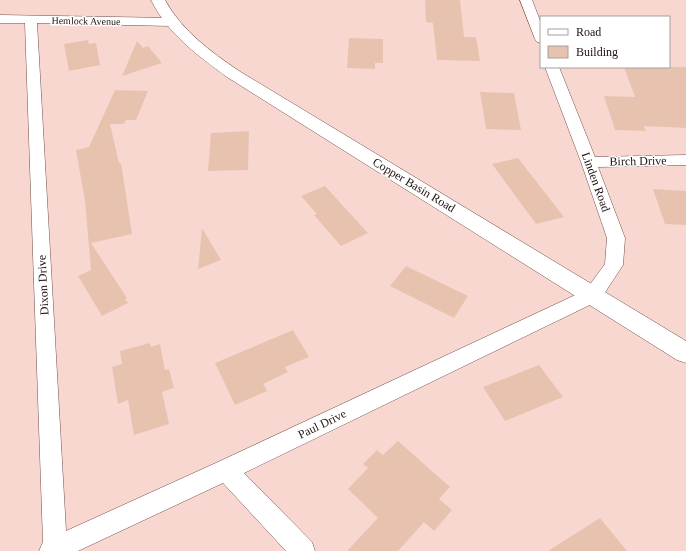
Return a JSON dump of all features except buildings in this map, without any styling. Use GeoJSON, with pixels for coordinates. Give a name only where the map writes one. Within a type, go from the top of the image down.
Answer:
{"type":"FeatureCollection","features":[{"type":"Feature","properties":{"kind":"street","name":"Copper Basin Road"},"geometry":{"type":"LineString","coordinates":[[158,0],[171,22],[196,47],[233,74],[686,352]]}},
{"type":"Feature","properties":{"kind":"street"},"geometry":{"type":"LineString","coordinates":[[526,0],[540,36]]}},
{"type":"Feature","properties":{"kind":"street","name":"Hemlock Avenue"},"geometry":{"type":"LineString","coordinates":[[0,19],[171,22]]}},
{"type":"Feature","properties":{"kind":"street","name":"Dixon Drive"},"geometry":{"type":"LineString","coordinates":[[31,20],[53,550]]}},
{"type":"Feature","properties":{"kind":"street","name":"Linden Road"},"geometry":{"type":"LineString","coordinates":[[552,68],[589,162],[616,238],[614,265],[592,295]]}},
{"type":"Feature","properties":{"kind":"street","name":"Birch Drive"},"geometry":{"type":"LineString","coordinates":[[589,162],[686,160]]}},
{"type":"Feature","properties":{"kind":"street","name":"Paul Drive"},"geometry":{"type":"LineString","coordinates":[[53,550],[226,470],[592,295]]}},
{"type":"Feature","properties":{"kind":"street"},"geometry":{"type":"LineString","coordinates":[[226,470],[303,551]]}}]}
